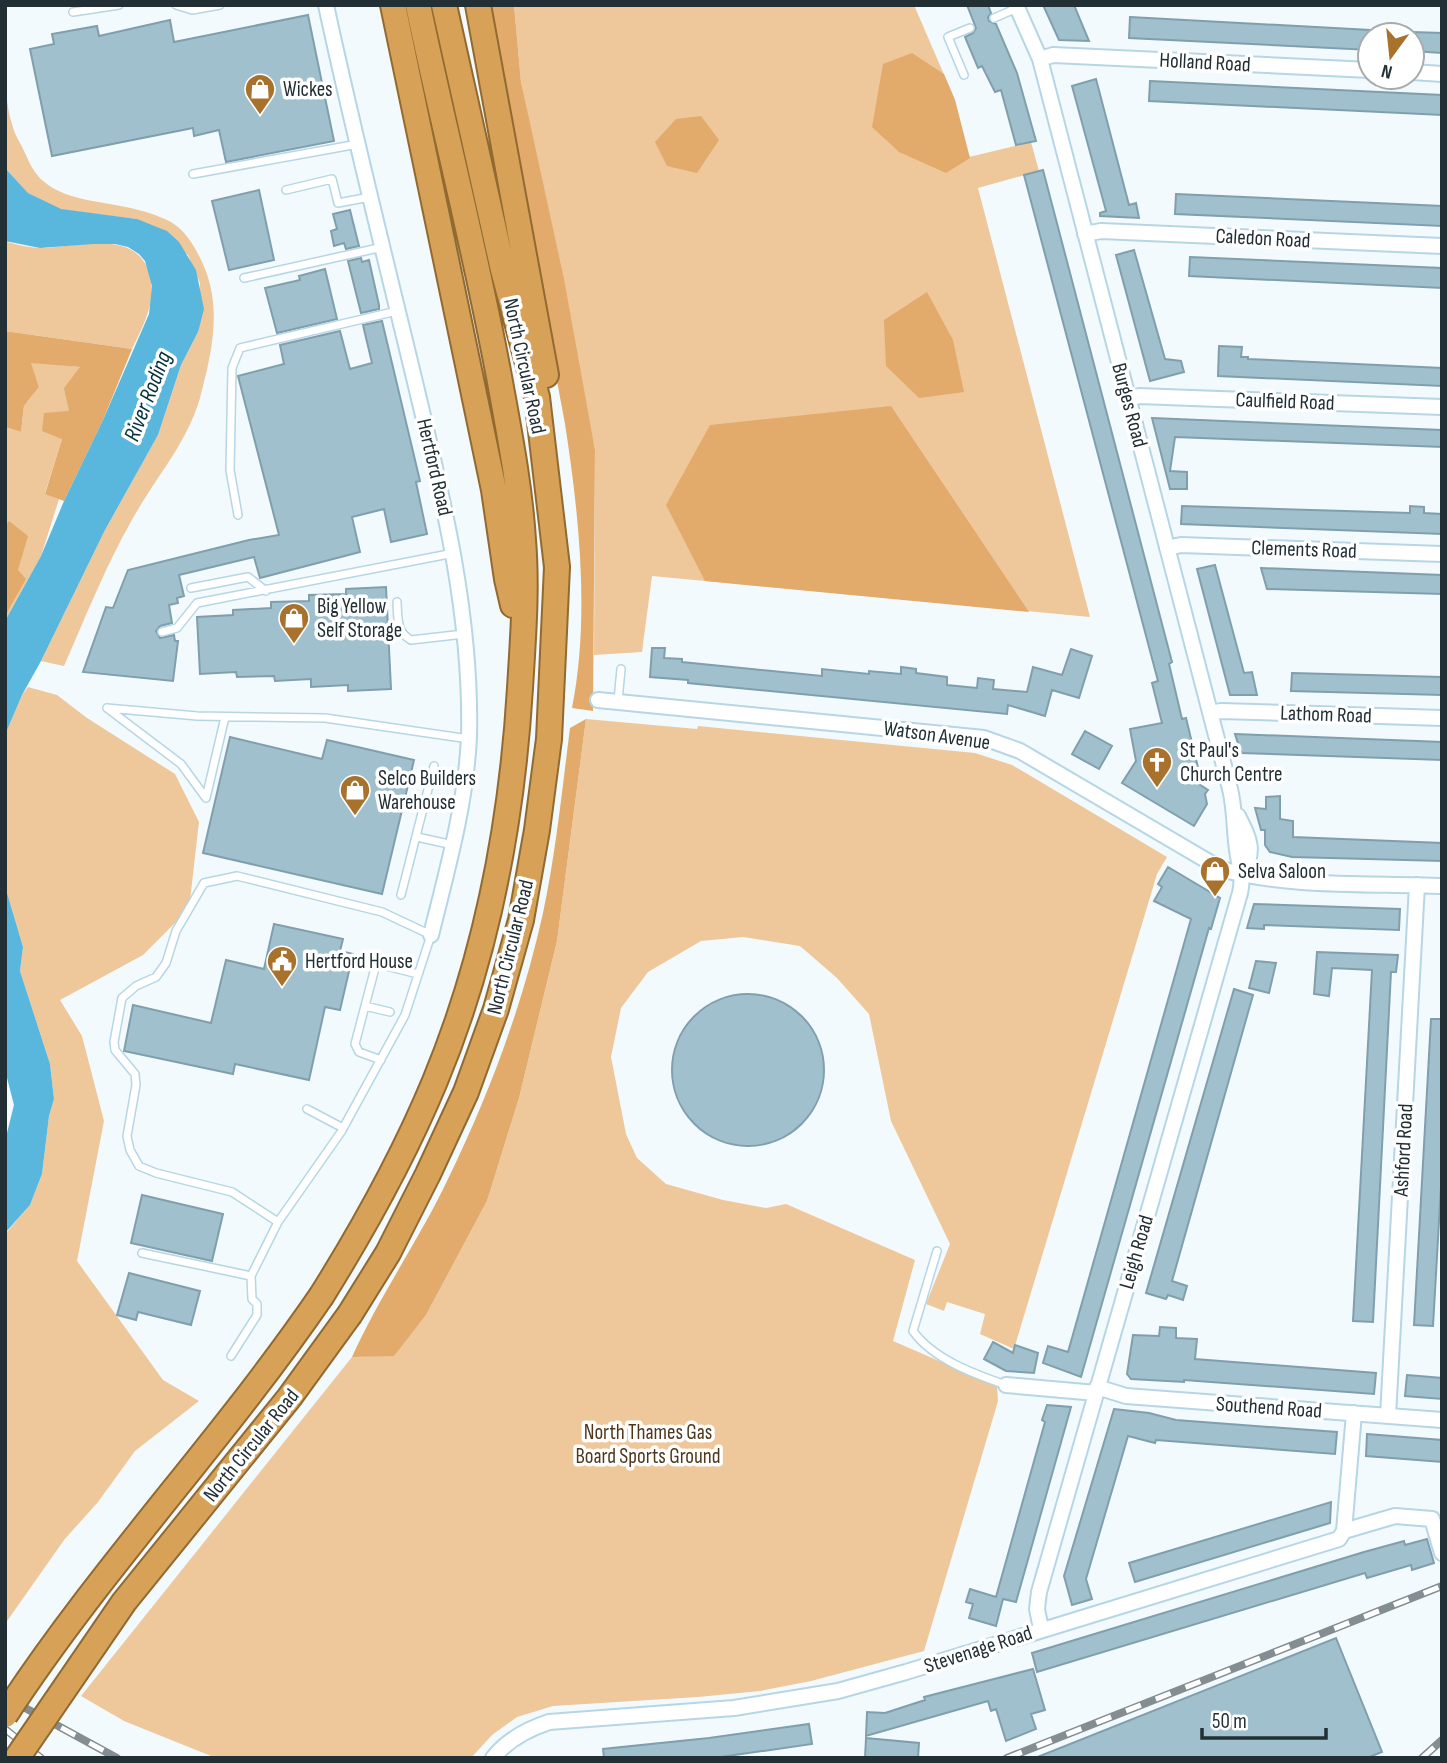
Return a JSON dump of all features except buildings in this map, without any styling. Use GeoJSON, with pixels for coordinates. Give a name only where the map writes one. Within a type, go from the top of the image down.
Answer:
{"type":"FeatureCollection","features":[{"type":"Feature","properties":{"kind":"highway"},"geometry":{"type":"LineString","coordinates":[[393,5],[494,490],[507,579],[522,643]]}},
{"type":"Feature","properties":{"kind":"highway","name":"North Circular Road"},"geometry":{"type":"LineString","coordinates":[[5,1715],[45,1654],[99,1583],[262,1378],[322,1295],[359,1236],[400,1158],[435,1080],[465,999],[489,913],[506,825],[517,735],[522,643],[523,541],[511,444],[479,275],[418,5]]}},
{"type":"Feature","properties":{"kind":"highway","name":"North Circular Road"},"geometry":{"type":"LineString","coordinates":[[17,1758],[124,1602],[289,1398],[350,1314],[388,1253],[466,1092],[496,1009],[521,920],[549,739],[557,567],[537,397],[503,270],[444,5]]}},
{"type":"Feature","properties":{"kind":"highway"},"geometry":{"type":"LineString","coordinates":[[478,5],[556,429],[557,567]]}},
{"type":"Feature","properties":{"kind":"street","name":"Hertford Road"},"geometry":{"type":"LineString","coordinates":[[326,5],[454,553],[464,634],[469,707],[467,771],[454,845],[431,935]]}},
{"type":"Feature","properties":{"kind":"street","name":"Burges Road"},"geometry":{"type":"LineString","coordinates":[[1017,7],[1040,59],[1234,808],[1247,833],[1251,857],[1243,875]]}},
{"type":"Feature","properties":{"kind":"street","name":"Holland Road"},"geometry":{"type":"LineString","coordinates":[[1040,59],[1053,55],[1356,69]]}},
{"type":"Feature","properties":{"kind":"street","name":"Caledon Road"},"geometry":{"type":"LineString","coordinates":[[1085,234],[1101,231],[1442,246]]}},
{"type":"Feature","properties":{"kind":"street","name":"Caulfield Road"},"geometry":{"type":"LineString","coordinates":[[1129,399],[1139,396],[1442,407]]}},
{"type":"Feature","properties":{"kind":"street","name":"Clements Road"},"geometry":{"type":"LineString","coordinates":[[1167,548],[1181,545],[1442,554]]}},
{"type":"Feature","properties":{"kind":"street","name":"Watson Avenue"},"geometry":{"type":"LineString","coordinates":[[598,699],[984,738],[1020,751],[1212,864],[1243,875]]}},
{"type":"Feature","properties":{"kind":"street","name":"Lathom Road"},"geometry":{"type":"LineString","coordinates":[[1210,713],[1222,710],[1442,718]]}},
{"type":"Feature","properties":{"kind":"street"},"geometry":{"type":"LineString","coordinates":[[1243,875],[1293,880],[1442,886]]}},
{"type":"Feature","properties":{"kind":"street","name":"Leigh Road"},"geometry":{"type":"LineString","coordinates":[[1041,1629],[1037,1609],[1039,1592],[1243,875]]}},
{"type":"Feature","properties":{"kind":"street","name":"Ashford Road"},"geometry":{"type":"LineString","coordinates":[[1388,1416],[1417,885]]}},
{"type":"Feature","properties":{"kind":"street","name":"Southend Road"},"geometry":{"type":"LineString","coordinates":[[1006,1385],[1096,1390],[1126,1396],[1442,1420]]}},
{"type":"Feature","properties":{"kind":"street"},"geometry":{"type":"LineString","coordinates":[[1344,1531],[1354,1413]]}},
{"type":"Feature","properties":{"kind":"street","name":"Stevenage Road"},"geometry":{"type":"LineString","coordinates":[[493,1758],[512,1740],[548,1722],[734,1709],[838,1691],[1333,1541],[1339,1539],[1344,1531],[1395,1516],[1437,1518]]}},
{"type":"Feature","properties":{"kind":"street"},"geometry":{"type":"LineString","coordinates":[[1437,1518],[1442,1553]]}},
{"type":"Feature","properties":{"kind":"lane"},"geometry":{"type":"LineString","coordinates":[[74,12],[119,5]]}},
{"type":"Feature","properties":{"kind":"lane"},"geometry":{"type":"LineString","coordinates":[[176,5],[192,10],[220,5]]}},
{"type":"Feature","properties":{"kind":"lane"},"geometry":{"type":"LineString","coordinates":[[994,18],[1017,7]]}},
{"type":"Feature","properties":{"kind":"lane"},"geometry":{"type":"LineString","coordinates":[[964,75],[948,37],[970,28]]}},
{"type":"Feature","properties":{"kind":"lane"},"geometry":{"type":"LineString","coordinates":[[193,174],[359,144]]}},
{"type":"Feature","properties":{"kind":"lane"},"geometry":{"type":"LineString","coordinates":[[286,190],[332,179],[338,204],[371,197]]}},
{"type":"Feature","properties":{"kind":"lane"},"geometry":{"type":"LineString","coordinates":[[244,278],[384,247]]}},
{"type":"Feature","properties":{"kind":"lane"},"geometry":{"type":"LineString","coordinates":[[238,514],[230,470],[232,368],[240,348],[398,311]]}},
{"type":"Feature","properties":{"kind":"lane"},"geometry":{"type":"LineString","coordinates":[[162,632],[177,628],[197,603],[454,553]]}},
{"type":"Feature","properties":{"kind":"lane"},"geometry":{"type":"LineString","coordinates":[[191,588],[248,577],[265,591]]}},
{"type":"Feature","properties":{"kind":"lane"},"geometry":{"type":"LineString","coordinates":[[397,603],[399,627],[404,636],[411,640],[464,634]]}},
{"type":"Feature","properties":{"kind":"lane"},"geometry":{"type":"LineString","coordinates":[[618,701],[621,668]]}},
{"type":"Feature","properties":{"kind":"lane"},"geometry":{"type":"LineString","coordinates":[[225,717],[206,798],[181,764],[107,708],[197,716],[325,718],[468,739]]}},
{"type":"Feature","properties":{"kind":"lane"},"geometry":{"type":"LineString","coordinates":[[401,895],[434,766]]}},
{"type":"Feature","properties":{"kind":"lane"},"geometry":{"type":"LineString","coordinates":[[417,837],[454,845]]}},
{"type":"Feature","properties":{"kind":"lane"},"geometry":{"type":"LineString","coordinates":[[231,1356],[257,1315],[257,1304],[252,1299],[251,1276],[278,1222],[343,1128],[405,1015],[431,935],[382,912],[237,876],[204,883],[176,931],[166,963],[156,977],[136,986],[122,998],[114,1042],[115,1050],[135,1074],[136,1085],[127,1136],[130,1150],[139,1166],[156,1173],[232,1192],[278,1222]]}},
{"type":"Feature","properties":{"kind":"lane"},"geometry":{"type":"LineString","coordinates":[[381,1060],[356,1050],[355,1044],[378,964],[418,974]]}},
{"type":"Feature","properties":{"kind":"lane"},"geometry":{"type":"LineString","coordinates":[[365,1006],[390,1012]]}},
{"type":"Feature","properties":{"kind":"lane"},"geometry":{"type":"LineString","coordinates":[[307,1110],[343,1128]]}},
{"type":"Feature","properties":{"kind":"lane"},"geometry":{"type":"LineString","coordinates":[[937,1251],[913,1331],[922,1344],[944,1358],[1006,1385]]}},
{"type":"Feature","properties":{"kind":"lane"},"geometry":{"type":"LineString","coordinates":[[142,1253],[251,1276]]}},
{"type":"Feature","properties":{"kind":"green space"},"geometry":{"type":"Polygon","coordinates":[[[514,5],[914,5],[955,100],[969,157],[1031,142],[1039,171],[978,188],[1090,617],[652,576],[642,652],[594,655],[595,450],[521,82],[514,5]]]}},
{"type":"Feature","properties":{"kind":"green space"},"geometry":{"type":"Polygon","coordinates":[[[5,66],[7,103],[13,128],[39,177],[51,187],[71,196],[143,211],[171,222],[187,236],[198,254],[211,289],[213,307],[214,325],[209,361],[194,414],[179,445],[123,536],[64,666],[41,661],[105,530],[158,435],[181,365],[198,332],[200,283],[188,255],[137,219],[61,210],[28,193],[5,168],[5,66]]]}},
{"type":"Feature","properties":{"kind":"green space"},"geometry":{"type":"Polygon","coordinates":[[[5,241],[38,248],[115,244],[128,248],[139,256],[147,267],[152,288],[149,309],[132,349],[5,331],[5,241]]]}},
{"type":"Feature","properties":{"kind":"green space"},"geometry":{"type":"Polygon","coordinates":[[[30,362],[80,367],[45,493],[59,499],[41,556],[5,621],[5,427],[21,432],[24,406],[39,387],[30,362]]]}},
{"type":"Feature","properties":{"kind":"green space"},"geometry":{"type":"Polygon","coordinates":[[[28,687],[57,695],[87,718],[175,774],[199,822],[189,909],[143,955],[60,1000],[82,1036],[104,1121],[77,1261],[163,1380],[199,1401],[135,1451],[98,1502],[64,1540],[5,1624],[5,1234],[30,1205],[42,1174],[49,1116],[54,1099],[50,1064],[20,971],[23,947],[5,886],[5,735],[28,687]]]}},
{"type":"Feature","properties":{"kind":"green space","name":"North Thames Gas Board Sports Ground"},"geometry":{"type":"Polygon","coordinates":[[[586,719],[697,729],[698,726],[975,753],[1012,765],[1167,857],[1157,874],[1014,1349],[980,1334],[985,1314],[947,1302],[944,1311],[926,1304],[950,1244],[891,1121],[869,1014],[837,978],[800,946],[743,937],[701,941],[648,972],[621,1008],[611,1057],[626,1134],[637,1158],[666,1184],[723,1200],[766,1208],[786,1204],[915,1260],[893,1341],[997,1386],[998,1401],[924,1651],[811,1681],[760,1691],[553,1706],[517,1717],[492,1735],[471,1758],[216,1758],[124,1721],[81,1696],[352,1357],[394,1355],[426,1315],[487,1201],[519,1098],[557,941],[586,719]]]}},
{"type":"Feature","properties":{"kind":"shaded area"},"geometry":{"type":"Polygon","coordinates":[[[487,5],[514,5],[521,82],[564,279],[595,450],[593,711],[572,708],[577,674],[581,602],[575,494],[565,424],[487,5]]]}},
{"type":"Feature","properties":{"kind":"shaded area"},"geometry":{"type":"Polygon","coordinates":[[[912,53],[944,74],[955,100],[970,158],[946,173],[899,152],[872,127],[883,64],[912,53]]]}},
{"type":"Feature","properties":{"kind":"shaded area"},"geometry":{"type":"Polygon","coordinates":[[[701,116],[719,140],[697,173],[667,166],[655,142],[676,119],[701,116]]]}},
{"type":"Feature","properties":{"kind":"shaded area"},"geometry":{"type":"Polygon","coordinates":[[[927,292],[953,340],[964,392],[919,398],[886,366],[884,320],[927,292]]]}},
{"type":"Feature","properties":{"kind":"shaded area"},"geometry":{"type":"Polygon","coordinates":[[[5,331],[132,349],[103,420],[64,501],[45,494],[62,439],[42,431],[44,413],[69,411],[64,388],[80,367],[31,363],[39,387],[24,406],[21,432],[5,427],[5,331]]]}},
{"type":"Feature","properties":{"kind":"shaded area"},"geometry":{"type":"Polygon","coordinates":[[[891,406],[1029,612],[705,581],[666,505],[710,425],[891,406]]]}},
{"type":"Feature","properties":{"kind":"shaded area"},"geometry":{"type":"Polygon","coordinates":[[[9,521],[28,536],[18,570],[26,579],[5,616],[5,527],[9,521]]]}},
{"type":"Feature","properties":{"kind":"shaded area"},"geometry":{"type":"Polygon","coordinates":[[[586,719],[557,941],[519,1098],[487,1201],[426,1315],[394,1356],[352,1357],[448,1179],[503,1049],[543,913],[570,728],[586,719]]]}},
{"type":"Feature","properties":{"kind":"water","name":"River Roding"},"geometry":{"type":"Polygon","coordinates":[[[5,168],[28,193],[61,209],[137,219],[167,231],[179,242],[196,270],[204,309],[198,332],[181,365],[158,435],[105,530],[22,695],[5,735],[5,621],[41,556],[103,420],[149,314],[152,286],[145,261],[128,247],[93,244],[40,248],[5,241],[5,168]]]}},
{"type":"Feature","properties":{"kind":"water"},"geometry":{"type":"Polygon","coordinates":[[[5,886],[23,947],[20,971],[50,1064],[54,1099],[49,1116],[42,1174],[30,1205],[5,1233],[5,1141],[14,1105],[5,1070],[5,886]]]}},
{"type":"Feature","properties":{"kind":"railway"},"geometry":{"type":"LineString","coordinates":[[1007,1758],[1442,1586]]}},
{"type":"Feature","properties":{"kind":"railway"},"geometry":{"type":"LineString","coordinates":[[5,1697],[117,1758]]}},
{"type":"Feature","properties":{"kind":"railway"},"geometry":{"type":"LineString","coordinates":[[5,1729],[41,1758]]}},
{"type":"Feature","properties":{"kind":"railway"},"geometry":{"type":"LineString","coordinates":[[1422,1758],[1442,1740]]}},
{"type":"Feature","properties":{"kind":"railway"},"geometry":{"type":"LineString","coordinates":[[5,1755],[9,1758]]}},
{"type":"Feature","properties":{"kind":"place","name":"Wickes"},"geometry":{"type":"Point","coordinates":[260,116]}},
{"type":"Feature","properties":{"kind":"place","name":"Big Yellow Self Storage"},"geometry":{"type":"Point","coordinates":[294,645]}},
{"type":"Feature","properties":{"kind":"place","name":"St Paul's Church Centre"},"geometry":{"type":"Point","coordinates":[1157,789]}},
{"type":"Feature","properties":{"kind":"place","name":"Selco Builders Warehouse"},"geometry":{"type":"Point","coordinates":[355,817]}},
{"type":"Feature","properties":{"kind":"place","name":"Selva Saloon"},"geometry":{"type":"Point","coordinates":[1215,898]}},
{"type":"Feature","properties":{"kind":"place","name":"Hertford House"},"geometry":{"type":"Point","coordinates":[282,988]}}]}
